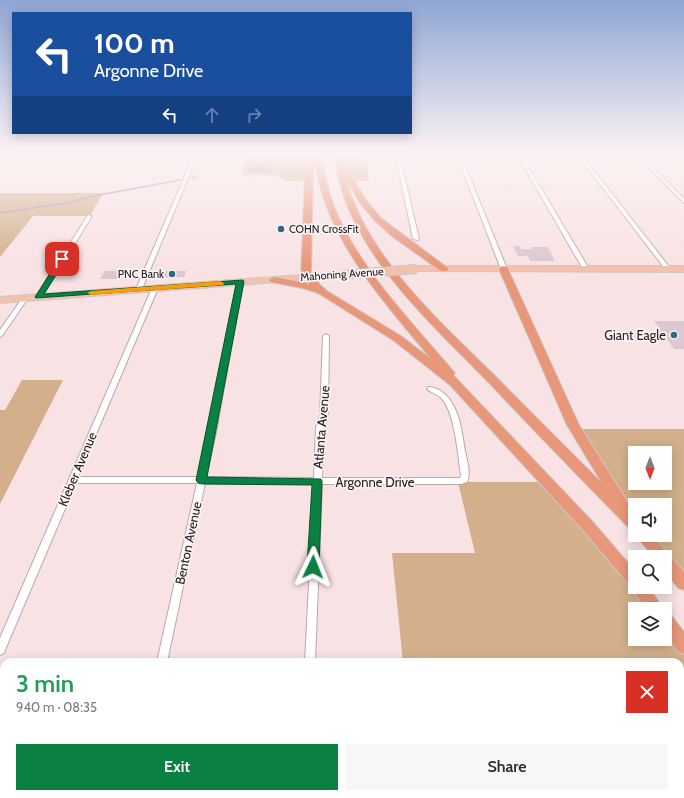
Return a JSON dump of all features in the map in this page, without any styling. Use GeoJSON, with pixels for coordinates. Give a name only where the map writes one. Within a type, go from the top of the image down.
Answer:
{"type":"FeatureCollection","features":[{"type":"Feature","properties":{"kind":"highway"},"geometry":{"type":"LineString","coordinates":[[309,190],[309,277],[324,293]]}},
{"type":"Feature","properties":{"kind":"highway"},"geometry":{"type":"LineString","coordinates":[[325,190],[339,227],[354,252],[390,304],[446,368],[454,382]]}},
{"type":"Feature","properties":{"kind":"highway"},"geometry":{"type":"LineString","coordinates":[[346,190],[357,217],[377,250],[414,298],[628,518]]}},
{"type":"Feature","properties":{"kind":"highway"},"geometry":{"type":"LineString","coordinates":[[355,190],[376,218],[444,269]]}},
{"type":"Feature","properties":{"kind":"highway"},"geometry":{"type":"LineString","coordinates":[[504,269],[573,425],[628,513]]}},
{"type":"Feature","properties":{"kind":"highway"},"geometry":{"type":"LineString","coordinates":[[274,280],[304,285],[324,293],[392,334],[454,382],[583,520],[628,574]]}},
{"type":"Feature","properties":{"kind":"highway"},"geometry":{"type":"LineString","coordinates":[[649,542],[656,550]]}},
{"type":"Feature","properties":{"kind":"highway"},"geometry":{"type":"LineString","coordinates":[[672,568],[684,582]]}},
{"type":"Feature","properties":{"kind":"highway"},"geometry":{"type":"LineString","coordinates":[[644,594],[651,602]]}},
{"type":"Feature","properties":{"kind":"highway"},"geometry":{"type":"LineString","coordinates":[[672,630],[684,646]]}},
{"type":"Feature","properties":{"kind":"main road","name":"Mahoning Avenue"},"geometry":{"type":"LineString","coordinates":[[0,300],[416,270],[684,269]]}},
{"type":"Feature","properties":{"kind":"street"},"geometry":{"type":"LineString","coordinates":[[139,289],[181,190]]}},
{"type":"Feature","properties":{"kind":"street"},"geometry":{"type":"LineString","coordinates":[[405,190],[416,239]]}},
{"type":"Feature","properties":{"kind":"street"},"geometry":{"type":"LineString","coordinates":[[473,190],[504,269]]}},
{"type":"Feature","properties":{"kind":"street"},"geometry":{"type":"LineString","coordinates":[[540,190],[586,269]]}},
{"type":"Feature","properties":{"kind":"street"},"geometry":{"type":"LineString","coordinates":[[607,190],[668,269]]}},
{"type":"Feature","properties":{"kind":"street"},"geometry":{"type":"LineString","coordinates":[[673,190],[684,202]]}},
{"type":"Feature","properties":{"kind":"street"},"geometry":{"type":"LineString","coordinates":[[39,297],[90,216]]}},
{"type":"Feature","properties":{"kind":"street","name":"Benton Avenue"},"geometry":{"type":"LineString","coordinates":[[163,658],[202,480],[240,282]]}},
{"type":"Feature","properties":{"kind":"street","name":"Kleber Avenue"},"geometry":{"type":"LineString","coordinates":[[0,650],[155,288]]}},
{"type":"Feature","properties":{"kind":"street"},"geometry":{"type":"LineString","coordinates":[[0,335],[25,298]]}},
{"type":"Feature","properties":{"kind":"street","name":"Atlanta Avenue"},"geometry":{"type":"LineString","coordinates":[[310,658],[320,427],[324,416],[326,336]]}},
{"type":"Feature","properties":{"kind":"street","name":"Argonne Drive"},"geometry":{"type":"LineString","coordinates":[[72,480],[464,480],[465,475],[455,422],[450,406],[445,398],[430,389]]}},
{"type":"Feature","properties":{"kind":"shaded area"},"geometry":{"type":"Polygon","coordinates":[[[0,193],[103,193],[90,216],[33,216],[0,257],[0,193]]]}},
{"type":"Feature","properties":{"kind":"shaded area"},"geometry":{"type":"Polygon","coordinates":[[[22,380],[63,380],[0,504],[0,410],[5,410],[22,380]]]}},
{"type":"Feature","properties":{"kind":"shaded area"},"geometry":{"type":"Polygon","coordinates":[[[575,429],[684,429],[684,583],[672,567],[672,550],[658,550],[650,542],[672,542],[672,498],[628,498],[628,513],[575,429]]]}},
{"type":"Feature","properties":{"kind":"shaded area"},"geometry":{"type":"Polygon","coordinates":[[[458,482],[548,482],[628,579],[628,594],[642,594],[649,602],[628,602],[628,646],[672,646],[672,630],[684,646],[684,658],[403,658],[392,553],[475,553],[458,482]]]}},
{"type":"Feature","properties":{"kind":"building"},"geometry":{"type":"Polygon","coordinates":[[[513,246],[520,246],[521,249],[532,249],[531,247],[548,247],[555,261],[530,261],[528,256],[518,256],[513,246]]]}},
{"type":"Feature","properties":{"kind":"building"},"geometry":{"type":"Polygon","coordinates":[[[105,271],[125,271],[121,279],[100,279],[105,271]]]}},
{"type":"Feature","properties":{"kind":"building","name":"PNC Bank"},"geometry":{"type":"Polygon","coordinates":[[[161,271],[186,271],[184,277],[158,277],[161,271]]]}},
{"type":"Feature","properties":{"kind":"building","name":"Giant Eagle"},"geometry":{"type":"Polygon","coordinates":[[[654,321],[684,321],[684,349],[674,349],[654,321]]]}},
{"type":"Feature","properties":{"kind":"waterway"},"geometry":{"type":"LineString","coordinates":[[0,213],[67,203],[125,190]]}},
{"type":"Feature","properties":{"kind":"slow traffic"},"geometry":{"type":"LineString","coordinates":[[91,293],[220,283]]}},
{"type":"Feature","properties":{"kind":"place","name":"COHN CrossFit"},"geometry":{"type":"Point","coordinates":[281,229]}},
{"type":"Feature","properties":{"kind":"place","name":"PNC Bank"},"geometry":{"type":"Point","coordinates":[172,274]}},
{"type":"Feature","properties":{"kind":"place","name":"Giant Eagle"},"geometry":{"type":"Point","coordinates":[674,335]}},
{"type":"Feature","properties":{"kind":"route"},"geometry":{"type":"LineString","coordinates":[[62,259],[39,297],[240,282],[202,480],[317,481],[313,567]]}}]}
